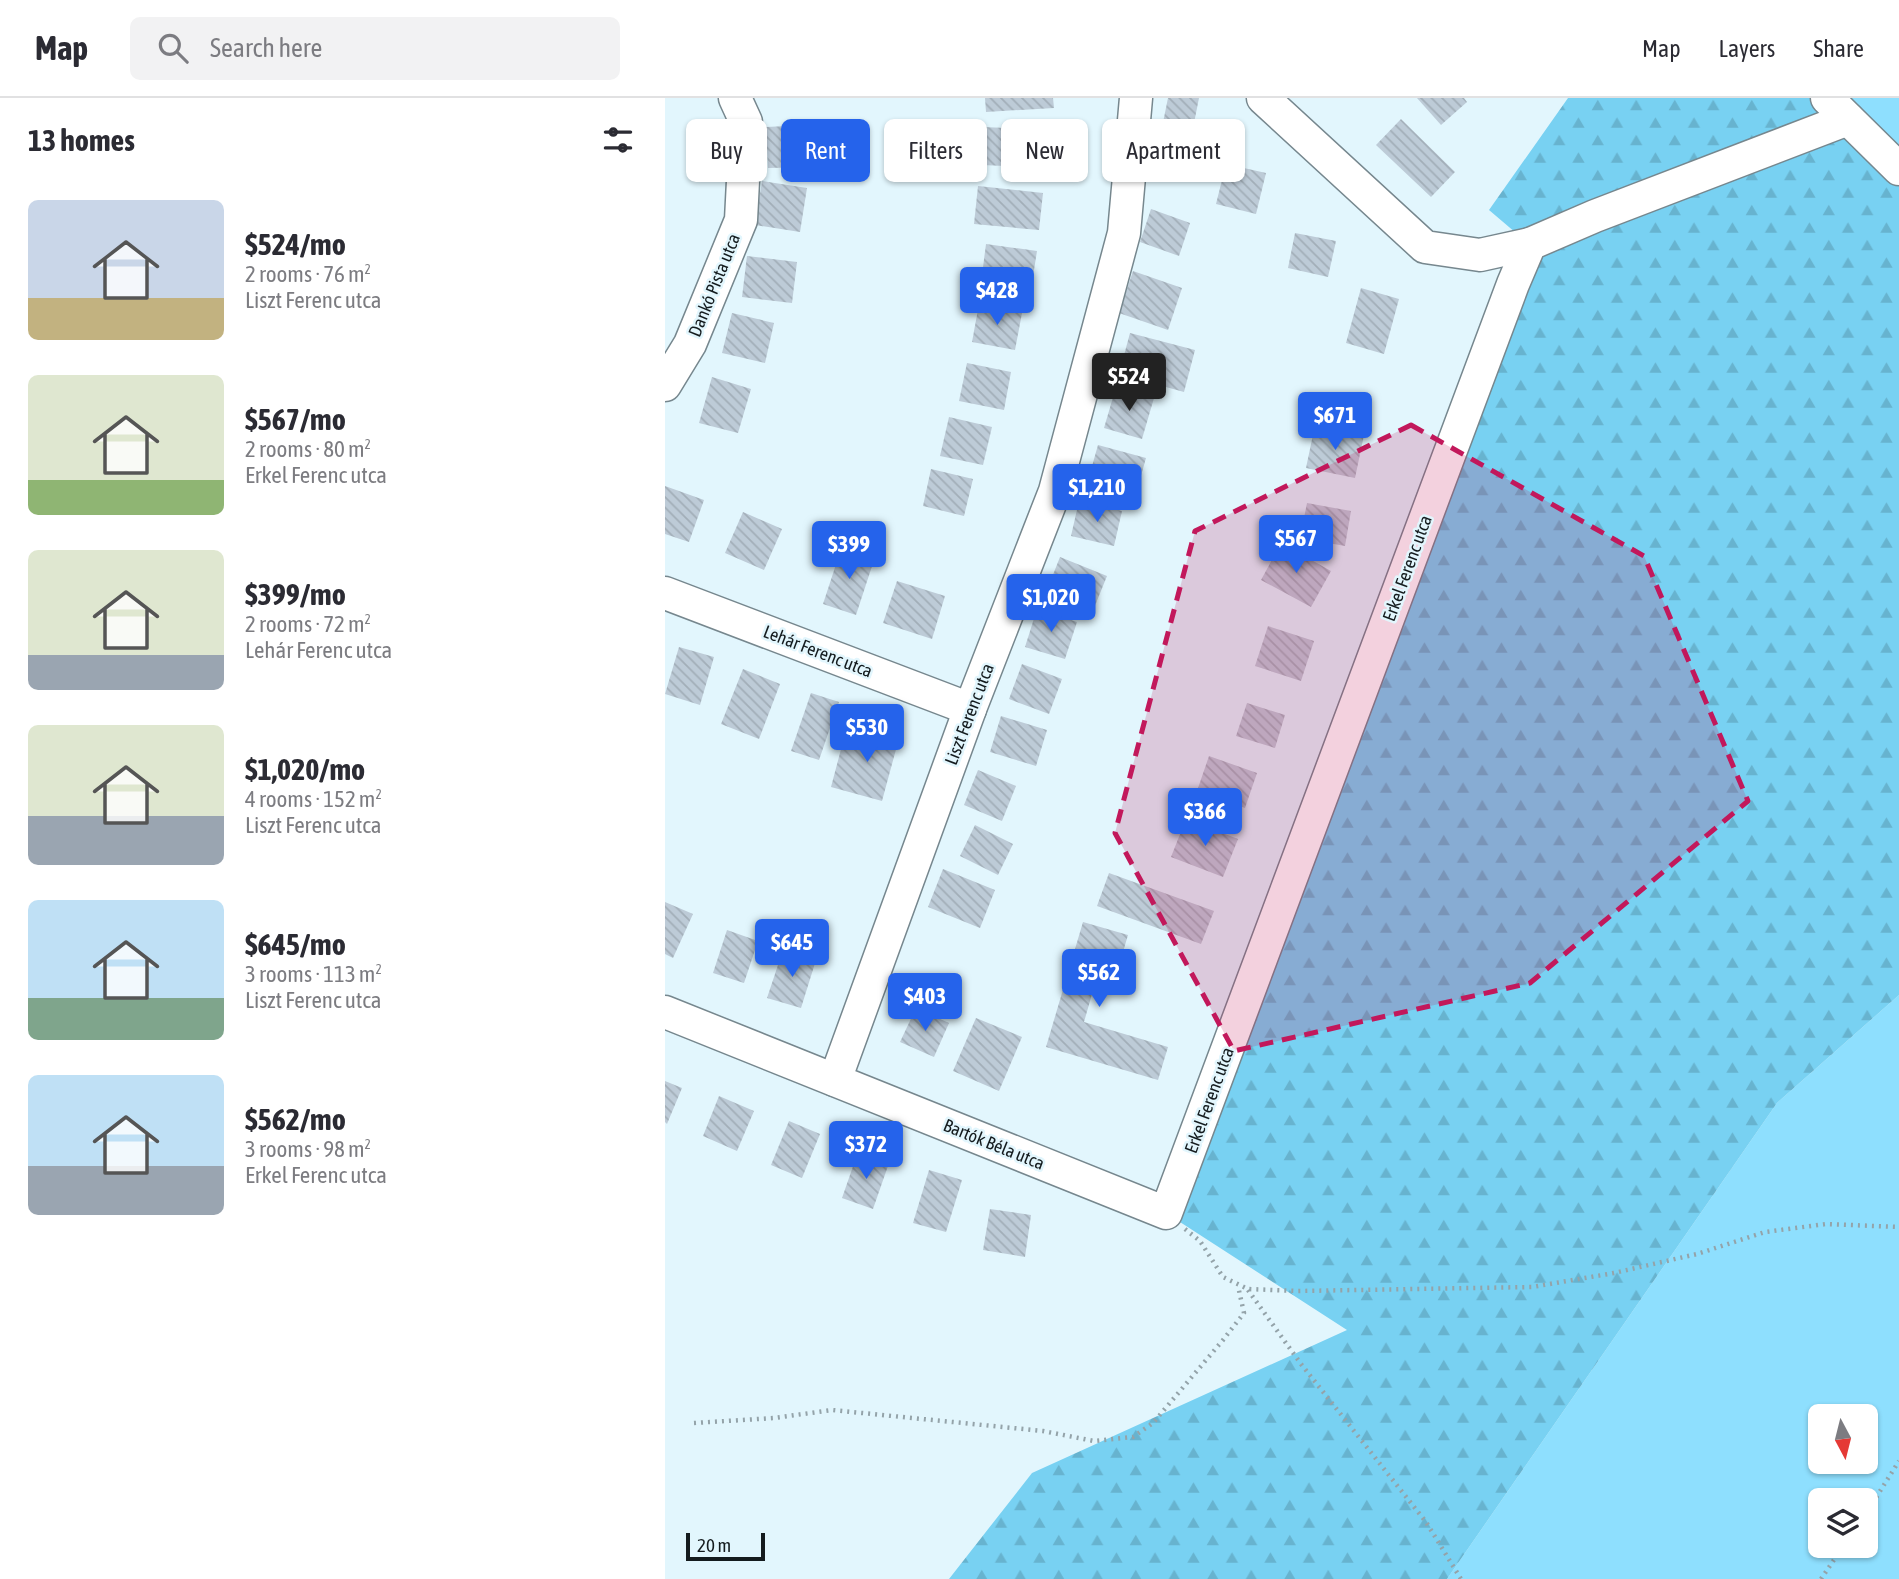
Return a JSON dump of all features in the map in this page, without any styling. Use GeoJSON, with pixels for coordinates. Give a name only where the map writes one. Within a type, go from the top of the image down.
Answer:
{"type":"FeatureCollection","features":[{"type":"Feature","properties":{"kind":"street","name":"Dankó Pista utca"},"geometry":{"type":"LineString","coordinates":[[665,385],[690,344],[741,220],[746,122],[735,98]]}},
{"type":"Feature","properties":{"kind":"street","name":"Liszt Ferenc utca"},"geometry":{"type":"LineString","coordinates":[[835,1080],[970,709],[1055,491],[1123,233],[1136,98]]}},
{"type":"Feature","properties":{"kind":"street"},"geometry":{"type":"LineString","coordinates":[[1263,98],[1425,247],[1480,255],[1530,244],[1837,108],[1899,169]]}},
{"type":"Feature","properties":{"kind":"street","name":"Erkel Ferenc utca"},"geometry":{"type":"LineString","coordinates":[[1166,1213],[1530,244]]}},
{"type":"Feature","properties":{"kind":"street","name":"Lehár Ferenc utca"},"geometry":{"type":"LineString","coordinates":[[665,593],[970,709]]}},
{"type":"Feature","properties":{"kind":"street","name":"Bartók Béla utca"},"geometry":{"type":"LineString","coordinates":[[665,1012],[1166,1213]]}},
{"type":"Feature","properties":{"kind":"path"},"geometry":{"type":"LineString","coordinates":[[1166,1213],[1200,1241],[1223,1277],[1248,1289],[1298,1291],[1532,1287],[1697,1254],[1765,1232],[1826,1224],[1899,1227]]}},
{"type":"Feature","properties":{"kind":"path"},"geometry":{"type":"LineString","coordinates":[[694,1423],[774,1418],[832,1410],[1043,1431],[1094,1441],[1133,1437],[1153,1423],[1244,1313],[1238,1285]]}},
{"type":"Feature","properties":{"kind":"path"},"geometry":{"type":"LineString","coordinates":[[1248,1289],[1301,1364],[1426,1522],[1461,1579]]}},
{"type":"Feature","properties":{"kind":"path"},"geometry":{"type":"LineString","coordinates":[[1878,1494],[1899,1461]]}},
{"type":"Feature","properties":{"kind":"path"},"geometry":{"type":"LineString","coordinates":[[1821,1579],[1835,1558]]}},
{"type":"Feature","properties":{"kind":"highlighted area"},"geometry":{"type":"Polygon","coordinates":[[[1411,425],[1644,556],[1748,801],[1530,983],[1234,1051],[1115,833],[1195,531],[1411,425]]]}},
{"type":"Feature","properties":{"kind":"shaded area"},"geometry":{"type":"Polygon","coordinates":[[[1826,98],[1899,98],[1899,169],[1826,98]]]}},
{"type":"Feature","properties":{"kind":"shaded area"},"geometry":{"type":"Polygon","coordinates":[[[1899,995],[1899,1579],[1447,1579],[1777,1103],[1899,995]]]}},
{"type":"Feature","properties":{"kind":"green space"},"geometry":{"type":"Polygon","coordinates":[[[1568,98],[1826,98],[1899,171],[1899,995],[1777,1103],[1447,1579],[949,1579],[1032,1473],[1347,1330],[1166,1213],[1530,245],[1489,210],[1568,98]]]}},
{"type":"Feature","properties":{"kind":"building"},"geometry":{"type":"Polygon","coordinates":[[[985,98],[1053,98],[1054,108],[986,112],[985,98]]]}},
{"type":"Feature","properties":{"kind":"building"},"geometry":{"type":"Polygon","coordinates":[[[1168,98],[1199,98],[1195,119],[1164,119],[1168,98]]]}},
{"type":"Feature","properties":{"kind":"building"},"geometry":{"type":"Polygon","coordinates":[[[1417,98],[1464,98],[1467,102],[1441,125],[1417,98]]]}},
{"type":"Feature","properties":{"kind":"building"},"geometry":{"type":"Polygon","coordinates":[[[1401,119],[1455,172],[1431,197],[1376,145],[1401,119]]]}},
{"type":"Feature","properties":{"kind":"building"},"geometry":{"type":"Polygon","coordinates":[[[781,126],[781,168],[768,168],[767,127],[781,126]]]}},
{"type":"Feature","properties":{"kind":"building"},"geometry":{"type":"Polygon","coordinates":[[[987,127],[1001,128],[1001,166],[987,165],[987,127]]]}},
{"type":"Feature","properties":{"kind":"building"},"geometry":{"type":"Polygon","coordinates":[[[1245,168],[1266,173],[1256,214],[1216,204],[1222,182],[1245,182],[1245,168]]]}},
{"type":"Feature","properties":{"kind":"building"},"geometry":{"type":"Polygon","coordinates":[[[762,182],[807,188],[800,232],[755,225],[762,182]]]}},
{"type":"Feature","properties":{"kind":"building"},"geometry":{"type":"Polygon","coordinates":[[[978,186],[1043,193],[1039,230],[974,224],[978,186]]]}},
{"type":"Feature","properties":{"kind":"building"},"geometry":{"type":"Polygon","coordinates":[[[1151,209],[1190,223],[1179,256],[1140,242],[1151,209]]]}},
{"type":"Feature","properties":{"kind":"building"},"geometry":{"type":"Polygon","coordinates":[[[1295,233],[1336,241],[1328,277],[1288,268],[1295,233]]]}},
{"type":"Feature","properties":{"kind":"building"},"geometry":{"type":"Polygon","coordinates":[[[986,244],[1037,251],[1031,289],[981,283],[986,244]]]}},
{"type":"Feature","properties":{"kind":"building"},"geometry":{"type":"Polygon","coordinates":[[[747,256],[797,262],[792,303],[742,297],[747,256]]]}},
{"type":"Feature","properties":{"kind":"building"},"geometry":{"type":"Polygon","coordinates":[[[1133,271],[1182,288],[1168,330],[1119,313],[1133,271]]]}},
{"type":"Feature","properties":{"kind":"building"},"geometry":{"type":"Polygon","coordinates":[[[1361,288],[1399,299],[1384,354],[1346,343],[1361,288]]]}},
{"type":"Feature","properties":{"kind":"building"},"geometry":{"type":"Polygon","coordinates":[[[979,304],[1022,313],[1015,350],[972,342],[979,304]]]}},
{"type":"Feature","properties":{"kind":"building"},"geometry":{"type":"Polygon","coordinates":[[[732,313],[774,323],[765,363],[722,353],[732,313]]]}},
{"type":"Feature","properties":{"kind":"building"},"geometry":{"type":"Polygon","coordinates":[[[1130,333],[1195,350],[1184,392],[1119,374],[1130,333]]]}},
{"type":"Feature","properties":{"kind":"building"},"geometry":{"type":"Polygon","coordinates":[[[967,363],[1011,372],[1004,410],[959,401],[967,363]]]}},
{"type":"Feature","properties":{"kind":"building"},"geometry":{"type":"Polygon","coordinates":[[[712,377],[751,389],[738,433],[699,423],[712,377]]]}},
{"type":"Feature","properties":{"kind":"building"},"geometry":{"type":"Polygon","coordinates":[[[1116,387],[1154,398],[1142,439],[1104,428],[1116,387]]]}},
{"type":"Feature","properties":{"kind":"building"},"geometry":{"type":"Polygon","coordinates":[[[949,417],[992,427],[983,465],[940,456],[949,417]]]}},
{"type":"Feature","properties":{"kind":"building"},"geometry":{"type":"Polygon","coordinates":[[[1315,425],[1364,435],[1355,478],[1306,468],[1315,425]]]}},
{"type":"Feature","properties":{"kind":"building"},"geometry":{"type":"Polygon","coordinates":[[[1098,445],[1146,458],[1135,497],[1087,484],[1098,445]]]}},
{"type":"Feature","properties":{"kind":"building"},"geometry":{"type":"Polygon","coordinates":[[[931,469],[973,479],[964,516],[923,506],[931,469]]]}},
{"type":"Feature","properties":{"kind":"building"},"geometry":{"type":"Polygon","coordinates":[[[665,486],[704,500],[689,542],[665,534],[665,486]]]}},
{"type":"Feature","properties":{"kind":"building"},"geometry":{"type":"Polygon","coordinates":[[[1079,501],[1122,511],[1114,546],[1071,536],[1079,501]]]}},
{"type":"Feature","properties":{"kind":"building"},"geometry":{"type":"Polygon","coordinates":[[[1307,503],[1351,511],[1345,546],[1300,538],[1307,503]]]}},
{"type":"Feature","properties":{"kind":"building"},"geometry":{"type":"Polygon","coordinates":[[[743,512],[782,529],[764,570],[725,553],[743,512]]]}},
{"type":"Feature","properties":{"kind":"building"},"geometry":{"type":"Polygon","coordinates":[[[1281,543],[1331,571],[1311,607],[1261,580],[1281,543]]]}},
{"type":"Feature","properties":{"kind":"building"},"geometry":{"type":"Polygon","coordinates":[[[842,546],[875,557],[856,615],[823,604],[842,546]]]}},
{"type":"Feature","properties":{"kind":"building"},"geometry":{"type":"Polygon","coordinates":[[[1060,557],[1107,576],[1092,613],[1045,595],[1060,557]]]}},
{"type":"Feature","properties":{"kind":"building"},"geometry":{"type":"Polygon","coordinates":[[[897,581],[945,596],[932,639],[883,623],[897,581]]]}},
{"type":"Feature","properties":{"kind":"building"},"geometry":{"type":"Polygon","coordinates":[[[1037,609],[1077,622],[1065,659],[1025,647],[1037,609]]]}},
{"type":"Feature","properties":{"kind":"building"},"geometry":{"type":"Polygon","coordinates":[[[1268,626],[1314,641],[1301,681],[1255,666],[1268,626]]]}},
{"type":"Feature","properties":{"kind":"building"},"geometry":{"type":"Polygon","coordinates":[[[679,647],[714,657],[700,705],[665,694],[679,647]]]}},
{"type":"Feature","properties":{"kind":"building"},"geometry":{"type":"Polygon","coordinates":[[[1022,664],[1062,679],[1049,714],[1009,699],[1022,664]]]}},
{"type":"Feature","properties":{"kind":"building"},"geometry":{"type":"Polygon","coordinates":[[[743,669],[780,684],[759,739],[721,724],[743,669]]]}},
{"type":"Feature","properties":{"kind":"building"},"geometry":{"type":"Polygon","coordinates":[[[811,693],[839,702],[819,760],[791,751],[811,693]]]}},
{"type":"Feature","properties":{"kind":"building"},"geometry":{"type":"Polygon","coordinates":[[[1247,703],[1285,715],[1275,748],[1236,736],[1247,703]]]}},
{"type":"Feature","properties":{"kind":"building"},"geometry":{"type":"Polygon","coordinates":[[[1001,716],[1047,730],[1036,766],[990,752],[1001,716]]]}},
{"type":"Feature","properties":{"kind":"building"},"geometry":{"type":"Polygon","coordinates":[[[874,724],[901,731],[882,801],[831,787],[844,738],[868,745],[874,724]]]}},
{"type":"Feature","properties":{"kind":"building"},"geometry":{"type":"Polygon","coordinates":[[[1209,756],[1257,773],[1245,808],[1197,791],[1209,756]]]}},
{"type":"Feature","properties":{"kind":"building"},"geometry":{"type":"Polygon","coordinates":[[[978,770],[1016,786],[1002,821],[964,805],[978,770]]]}},
{"type":"Feature","properties":{"kind":"building"},"geometry":{"type":"Polygon","coordinates":[[[1186,819],[1238,839],[1223,877],[1171,857],[1186,819]]]}},
{"type":"Feature","properties":{"kind":"building"},"geometry":{"type":"Polygon","coordinates":[[[975,825],[1013,844],[998,875],[960,856],[975,825]]]}},
{"type":"Feature","properties":{"kind":"building"},"geometry":{"type":"Polygon","coordinates":[[[943,869],[995,890],[980,928],[928,907],[943,869]]]}},
{"type":"Feature","properties":{"kind":"building"},"geometry":{"type":"Polygon","coordinates":[[[1109,873],[1214,911],[1201,944],[1097,906],[1109,873]]]}},
{"type":"Feature","properties":{"kind":"building"},"geometry":{"type":"Polygon","coordinates":[[[665,902],[693,914],[673,958],[665,954],[665,902]]]}},
{"type":"Feature","properties":{"kind":"building"},"geometry":{"type":"Polygon","coordinates":[[[1083,922],[1128,935],[1111,992],[1094,987],[1084,1022],[1168,1047],[1158,1080],[1046,1047],[1083,922]]]}},
{"type":"Feature","properties":{"kind":"building"},"geometry":{"type":"Polygon","coordinates":[[[727,930],[758,941],[744,983],[713,973],[727,930]]]}},
{"type":"Feature","properties":{"kind":"building"},"geometry":{"type":"Polygon","coordinates":[[[783,950],[816,960],[801,1008],[767,998],[783,950]]]}},
{"type":"Feature","properties":{"kind":"building"},"geometry":{"type":"Polygon","coordinates":[[[916,1008],[949,1023],[934,1057],[900,1042],[916,1008]]]}},
{"type":"Feature","properties":{"kind":"building"},"geometry":{"type":"Polygon","coordinates":[[[976,1018],[1022,1037],[999,1091],[953,1071],[976,1018]]]}},
{"type":"Feature","properties":{"kind":"building"},"geometry":{"type":"Polygon","coordinates":[[[665,1081],[682,1088],[667,1124],[665,1122],[665,1081]]]}},
{"type":"Feature","properties":{"kind":"building"},"geometry":{"type":"Polygon","coordinates":[[[719,1096],[754,1111],[737,1151],[703,1136],[719,1096]]]}},
{"type":"Feature","properties":{"kind":"building"},"geometry":{"type":"Polygon","coordinates":[[[789,1121],[820,1134],[802,1178],[771,1165],[789,1121]]]}},
{"type":"Feature","properties":{"kind":"building"},"geometry":{"type":"Polygon","coordinates":[[[858,1152],[889,1163],[873,1209],[842,1198],[858,1152]]]}},
{"type":"Feature","properties":{"kind":"building"},"geometry":{"type":"Polygon","coordinates":[[[929,1170],[962,1180],[946,1232],[913,1223],[929,1170]]]}},
{"type":"Feature","properties":{"kind":"building"},"geometry":{"type":"Polygon","coordinates":[[[990,1209],[1031,1215],[1025,1257],[983,1250],[990,1209]]]}}]}
